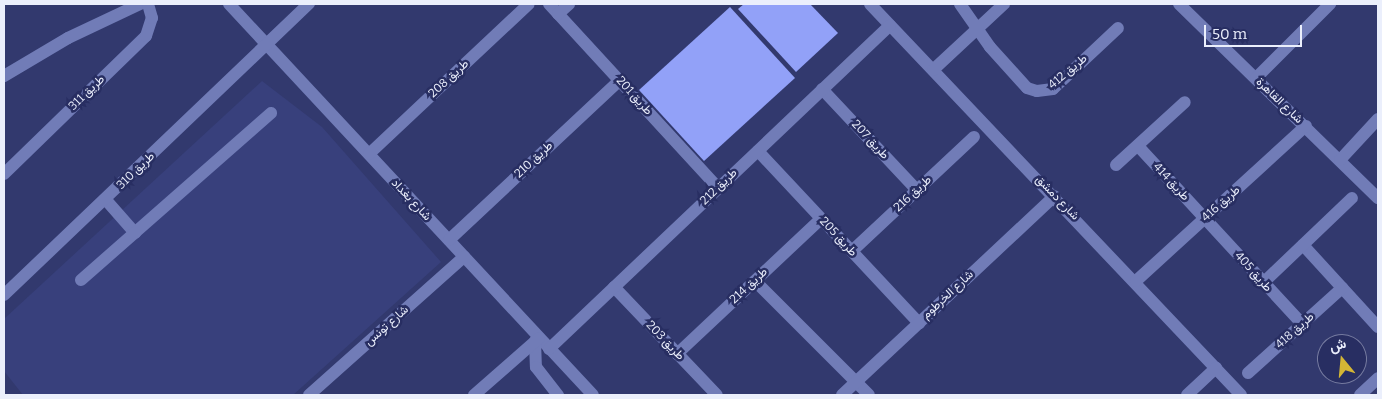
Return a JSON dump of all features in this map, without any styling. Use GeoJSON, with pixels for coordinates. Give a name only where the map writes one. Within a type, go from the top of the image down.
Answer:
{"type":"FeatureCollection","features":[{"type":"Feature","properties":{"kind":"street"},"geometry":{"type":"LineString","coordinates":[[4,76],[68,38],[140,4]]}},
{"type":"Feature","properties":{"kind":"street","name":"طريق 311"},"geometry":{"type":"LineString","coordinates":[[4,174],[146,36],[152,18],[148,4]]}},
{"type":"Feature","properties":{"kind":"street","name":"شارع بغداد"},"geometry":{"type":"LineString","coordinates":[[229,4],[449,240],[537,339],[593,395]]}},
{"type":"Feature","properties":{"kind":"street","name":"طريق 310"},"geometry":{"type":"LineString","coordinates":[[4,295],[106,200],[309,4]]}},
{"type":"Feature","properties":{"kind":"street","name":"طريق 208"},"geometry":{"type":"LineString","coordinates":[[369,154],[529,4]]}},
{"type":"Feature","properties":{"kind":"street","name":"طريق 201"},"geometry":{"type":"LineString","coordinates":[[550,4],[718,188]]}},
{"type":"Feature","properties":{"kind":"street"},"geometry":{"type":"LineString","coordinates":[[558,14],[569,4]]}},
{"type":"Feature","properties":{"kind":"street","name":"شارع دمشق"},"geometry":{"type":"LineString","coordinates":[[870,4],[1136,281],[1241,395]]}},
{"type":"Feature","properties":{"kind":"street","name":"طريق 412"},"geometry":{"type":"LineString","coordinates":[[960,4],[1027,88],[1042,92],[1053,89],[1118,28]]}},
{"type":"Feature","properties":{"kind":"street"},"geometry":{"type":"LineString","coordinates":[[933,70],[1004,4]]}},
{"type":"Feature","properties":{"kind":"street","name":"شارع القاهرة"},"geometry":{"type":"LineString","coordinates":[[1179,4],[1378,198]]}},
{"type":"Feature","properties":{"kind":"street"},"geometry":{"type":"LineString","coordinates":[[1256,78],[1330,4]]}},
{"type":"Feature","properties":{"kind":"street","name":"طريق 212"},"geometry":{"type":"LineString","coordinates":[[549,349],[890,25]]}},
{"type":"Feature","properties":{"kind":"street","name":"طريق 210"},"geometry":{"type":"LineString","coordinates":[[449,240],[620,80]]}},
{"type":"Feature","properties":{"kind":"street","name":"طريق 207"},"geometry":{"type":"LineString","coordinates":[[822,89],[917,190]]}},
{"type":"Feature","properties":{"kind":"street"},"geometry":{"type":"LineString","coordinates":[[1116,165],[1185,102]]}},
{"type":"Feature","properties":{"kind":"street"},"geometry":{"type":"LineString","coordinates":[[81,280],[271,113]]}},
{"type":"Feature","properties":{"kind":"street"},"geometry":{"type":"LineString","coordinates":[[1340,160],[1378,120]]}},
{"type":"Feature","properties":{"kind":"street","name":"طريق 416"},"geometry":{"type":"LineString","coordinates":[[1136,281],[1306,126]]}},
{"type":"Feature","properties":{"kind":"street","name":"طريق 216"},"geometry":{"type":"LineString","coordinates":[[852,251],[974,137]]}},
{"type":"Feature","properties":{"kind":"street","name":"طريق 414"},"geometry":{"type":"LineString","coordinates":[[1138,146],[1205,219]]}},
{"type":"Feature","properties":{"kind":"street","name":"طريق 205"},"geometry":{"type":"LineString","coordinates":[[758,150],[919,322]]}},
{"type":"Feature","properties":{"kind":"street","name":"شارع الخرطوم"},"geometry":{"type":"LineString","coordinates":[[842,395],[1055,196]]}},
{"type":"Feature","properties":{"kind":"street"},"geometry":{"type":"LineString","coordinates":[[1263,283],[1352,198]]}},
{"type":"Feature","properties":{"kind":"street"},"geometry":{"type":"LineString","coordinates":[[106,200],[135,233]]}},
{"type":"Feature","properties":{"kind":"street","name":"طريق 214"},"geometry":{"type":"LineString","coordinates":[[678,354],[821,219]]}},
{"type":"Feature","properties":{"kind":"street","name":"طريق 405"},"geometry":{"type":"LineString","coordinates":[[1205,219],[1302,324]]}},
{"type":"Feature","properties":{"kind":"street"},"geometry":{"type":"LineString","coordinates":[[1303,245],[1378,327]]}},
{"type":"Feature","properties":{"kind":"street","name":"شارع تونس"},"geometry":{"type":"LineString","coordinates":[[309,395],[464,257]]}},
{"type":"Feature","properties":{"kind":"street"},"geometry":{"type":"LineString","coordinates":[[755,281],[869,395]]}},
{"type":"Feature","properties":{"kind":"street","name":"طريق 203"},"geometry":{"type":"LineString","coordinates":[[614,287],[717,395]]}},
{"type":"Feature","properties":{"kind":"street","name":"طريق 418"},"geometry":{"type":"LineString","coordinates":[[1248,374],[1342,288]]}},
{"type":"Feature","properties":{"kind":"street"},"geometry":{"type":"LineString","coordinates":[[474,395],[537,339]]}},
{"type":"Feature","properties":{"kind":"street"},"geometry":{"type":"LineString","coordinates":[[537,339],[536,367],[558,395]]}},
{"type":"Feature","properties":{"kind":"street"},"geometry":{"type":"LineString","coordinates":[[1187,395],[1216,368]]}},
{"type":"Feature","properties":{"kind":"street"},"geometry":{"type":"LineString","coordinates":[[1360,395],[1378,378]]}},
{"type":"Feature","properties":{"kind":"shaded area"},"geometry":{"type":"Polygon","coordinates":[[[262,81],[322,127],[441,262],[293,395],[23,395],[4,371],[4,319],[262,81]]]}},
{"type":"Feature","properties":{"kind":"building"},"geometry":{"type":"Polygon","coordinates":[[[744,4],[810,4],[838,33],[796,72],[738,9],[744,4]]]}},
{"type":"Feature","properties":{"kind":"building"},"geometry":{"type":"Polygon","coordinates":[[[730,7],[795,78],[704,161],[639,90],[730,7]]]}}]}
